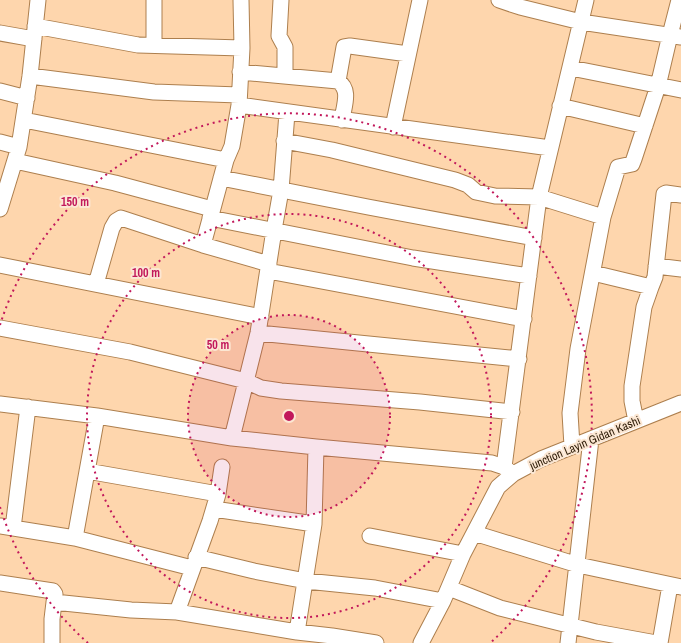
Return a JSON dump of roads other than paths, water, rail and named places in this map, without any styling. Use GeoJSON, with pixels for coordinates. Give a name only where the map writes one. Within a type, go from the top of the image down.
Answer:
{"type":"FeatureCollection","features":[{"type":"Feature","properties":{"kind":"street"},"geometry":{"type":"LineString","coordinates":[[0,209],[4,183],[17,154],[24,120],[38,0]]}},
{"type":"Feature","properties":{"kind":"street"},"geometry":{"type":"LineString","coordinates":[[154,0],[154,45]]}},
{"type":"Feature","properties":{"kind":"street"},"geometry":{"type":"LineString","coordinates":[[203,245],[226,160],[232,146],[239,100],[242,48],[241,0]]}},
{"type":"Feature","properties":{"kind":"street"},"geometry":{"type":"LineString","coordinates":[[281,0],[279,36],[285,47],[285,76]]}},
{"type":"Feature","properties":{"kind":"street"},"geometry":{"type":"LineString","coordinates":[[393,127],[420,0]]}},
{"type":"Feature","properties":{"kind":"street"},"geometry":{"type":"LineString","coordinates":[[500,0],[533,5],[581,22],[675,36]]}},
{"type":"Feature","properties":{"kind":"street"},"geometry":{"type":"LineString","coordinates":[[0,404],[97,416],[232,438],[492,463],[509,470],[512,412],[539,197],[586,0]]}},
{"type":"Feature","properties":{"kind":"street"},"geometry":{"type":"LineString","coordinates":[[572,446],[570,406],[578,349],[603,217],[618,167],[632,164],[675,36],[679,0]]}},
{"type":"Feature","properties":{"kind":"street"},"geometry":{"type":"LineString","coordinates":[[0,32],[35,33],[138,45],[242,48]]}},
{"type":"Feature","properties":{"kind":"street"},"geometry":{"type":"LineString","coordinates":[[338,81],[344,47],[350,46],[408,54]]}},
{"type":"Feature","properties":{"kind":"street"},"geometry":{"type":"LineString","coordinates":[[571,68],[681,90]]}},
{"type":"Feature","properties":{"kind":"street"},"geometry":{"type":"LineString","coordinates":[[240,72],[338,81],[344,85],[346,92],[342,120]]}},
{"type":"Feature","properties":{"kind":"street"},"geometry":{"type":"LineString","coordinates":[[30,76],[154,92],[239,100],[287,113],[550,148]]}},
{"type":"Feature","properties":{"kind":"street"},"geometry":{"type":"LineString","coordinates":[[0,91],[27,98]]}},
{"type":"Feature","properties":{"kind":"street"},"geometry":{"type":"LineString","coordinates":[[560,106],[645,126]]}},
{"type":"Feature","properties":{"kind":"street"},"geometry":{"type":"LineString","coordinates":[[232,438],[261,317],[274,230],[282,190],[287,113]]}},
{"type":"Feature","properties":{"kind":"street"},"geometry":{"type":"LineString","coordinates":[[24,120],[226,160]]}},
{"type":"Feature","properties":{"kind":"street"},"geometry":{"type":"LineString","coordinates":[[284,141],[332,150],[455,180],[468,185],[476,192],[495,196],[539,197],[603,217]]}},
{"type":"Feature","properties":{"kind":"street"},"geometry":{"type":"LineString","coordinates":[[0,142],[17,154],[211,213],[274,230],[413,258],[529,276]]}},
{"type":"Feature","properties":{"kind":"street"},"geometry":{"type":"LineString","coordinates":[[221,178],[534,238]]}},
{"type":"Feature","properties":{"kind":"street"},"geometry":{"type":"LineString","coordinates":[[636,421],[632,401],[632,386],[644,307],[655,277],[664,194],[666,193],[681,196]]}},
{"type":"Feature","properties":{"kind":"street"},"geometry":{"type":"LineString","coordinates":[[96,284],[112,228],[116,221],[121,218],[268,267],[524,319]]}},
{"type":"Feature","properties":{"kind":"street"},"geometry":{"type":"LineString","coordinates":[[0,265],[261,317]]}},
{"type":"Feature","properties":{"kind":"street"},"geometry":{"type":"LineString","coordinates":[[656,266],[681,269]]}},
{"type":"Feature","properties":{"kind":"street"},"geometry":{"type":"LineString","coordinates":[[592,273],[651,287]]}},
{"type":"Feature","properties":{"kind":"street"},"geometry":{"type":"LineString","coordinates":[[0,328],[130,352],[246,381],[261,388],[512,412]]}},
{"type":"Feature","properties":{"kind":"street"},"geometry":{"type":"LineString","coordinates":[[258,333],[519,359]]}},
{"type":"Feature","properties":{"kind":"street","name":"junction Layin Gidan Kashi"},"geometry":{"type":"LineString","coordinates":[[426,642],[463,554],[498,487],[509,470],[541,459],[681,403]]}},
{"type":"Feature","properties":{"kind":"street"},"geometry":{"type":"LineString","coordinates":[[28,407],[7,527],[75,538],[194,562],[306,581],[446,594],[571,626],[656,643]]}},
{"type":"Feature","properties":{"kind":"street"},"geometry":{"type":"LineString","coordinates":[[75,538],[97,416]]}},
{"type":"Feature","properties":{"kind":"street"},"geometry":{"type":"LineString","coordinates":[[568,643],[591,439]]}},
{"type":"Feature","properties":{"kind":"street"},"geometry":{"type":"LineString","coordinates":[[297,632],[314,524],[316,447]]}},
{"type":"Feature","properties":{"kind":"street"},"geometry":{"type":"LineString","coordinates":[[177,612],[214,509],[222,467]]}},
{"type":"Feature","properties":{"kind":"street"},"geometry":{"type":"LineString","coordinates":[[87,471],[218,494]]}},
{"type":"Feature","properties":{"kind":"street"},"geometry":{"type":"LineString","coordinates":[[214,509],[314,524]]}},
{"type":"Feature","properties":{"kind":"street"},"geometry":{"type":"LineString","coordinates":[[474,533],[578,565],[676,586],[660,643]]}},
{"type":"Feature","properties":{"kind":"street"},"geometry":{"type":"LineString","coordinates":[[370,536],[463,554]]}},
{"type":"Feature","properties":{"kind":"street"},"geometry":{"type":"LineString","coordinates":[[0,583],[52,591],[55,594],[52,619],[52,643]]}},
{"type":"Feature","properties":{"kind":"street"},"geometry":{"type":"LineString","coordinates":[[54,602],[131,610],[177,612],[297,632],[376,643]]}}]}
